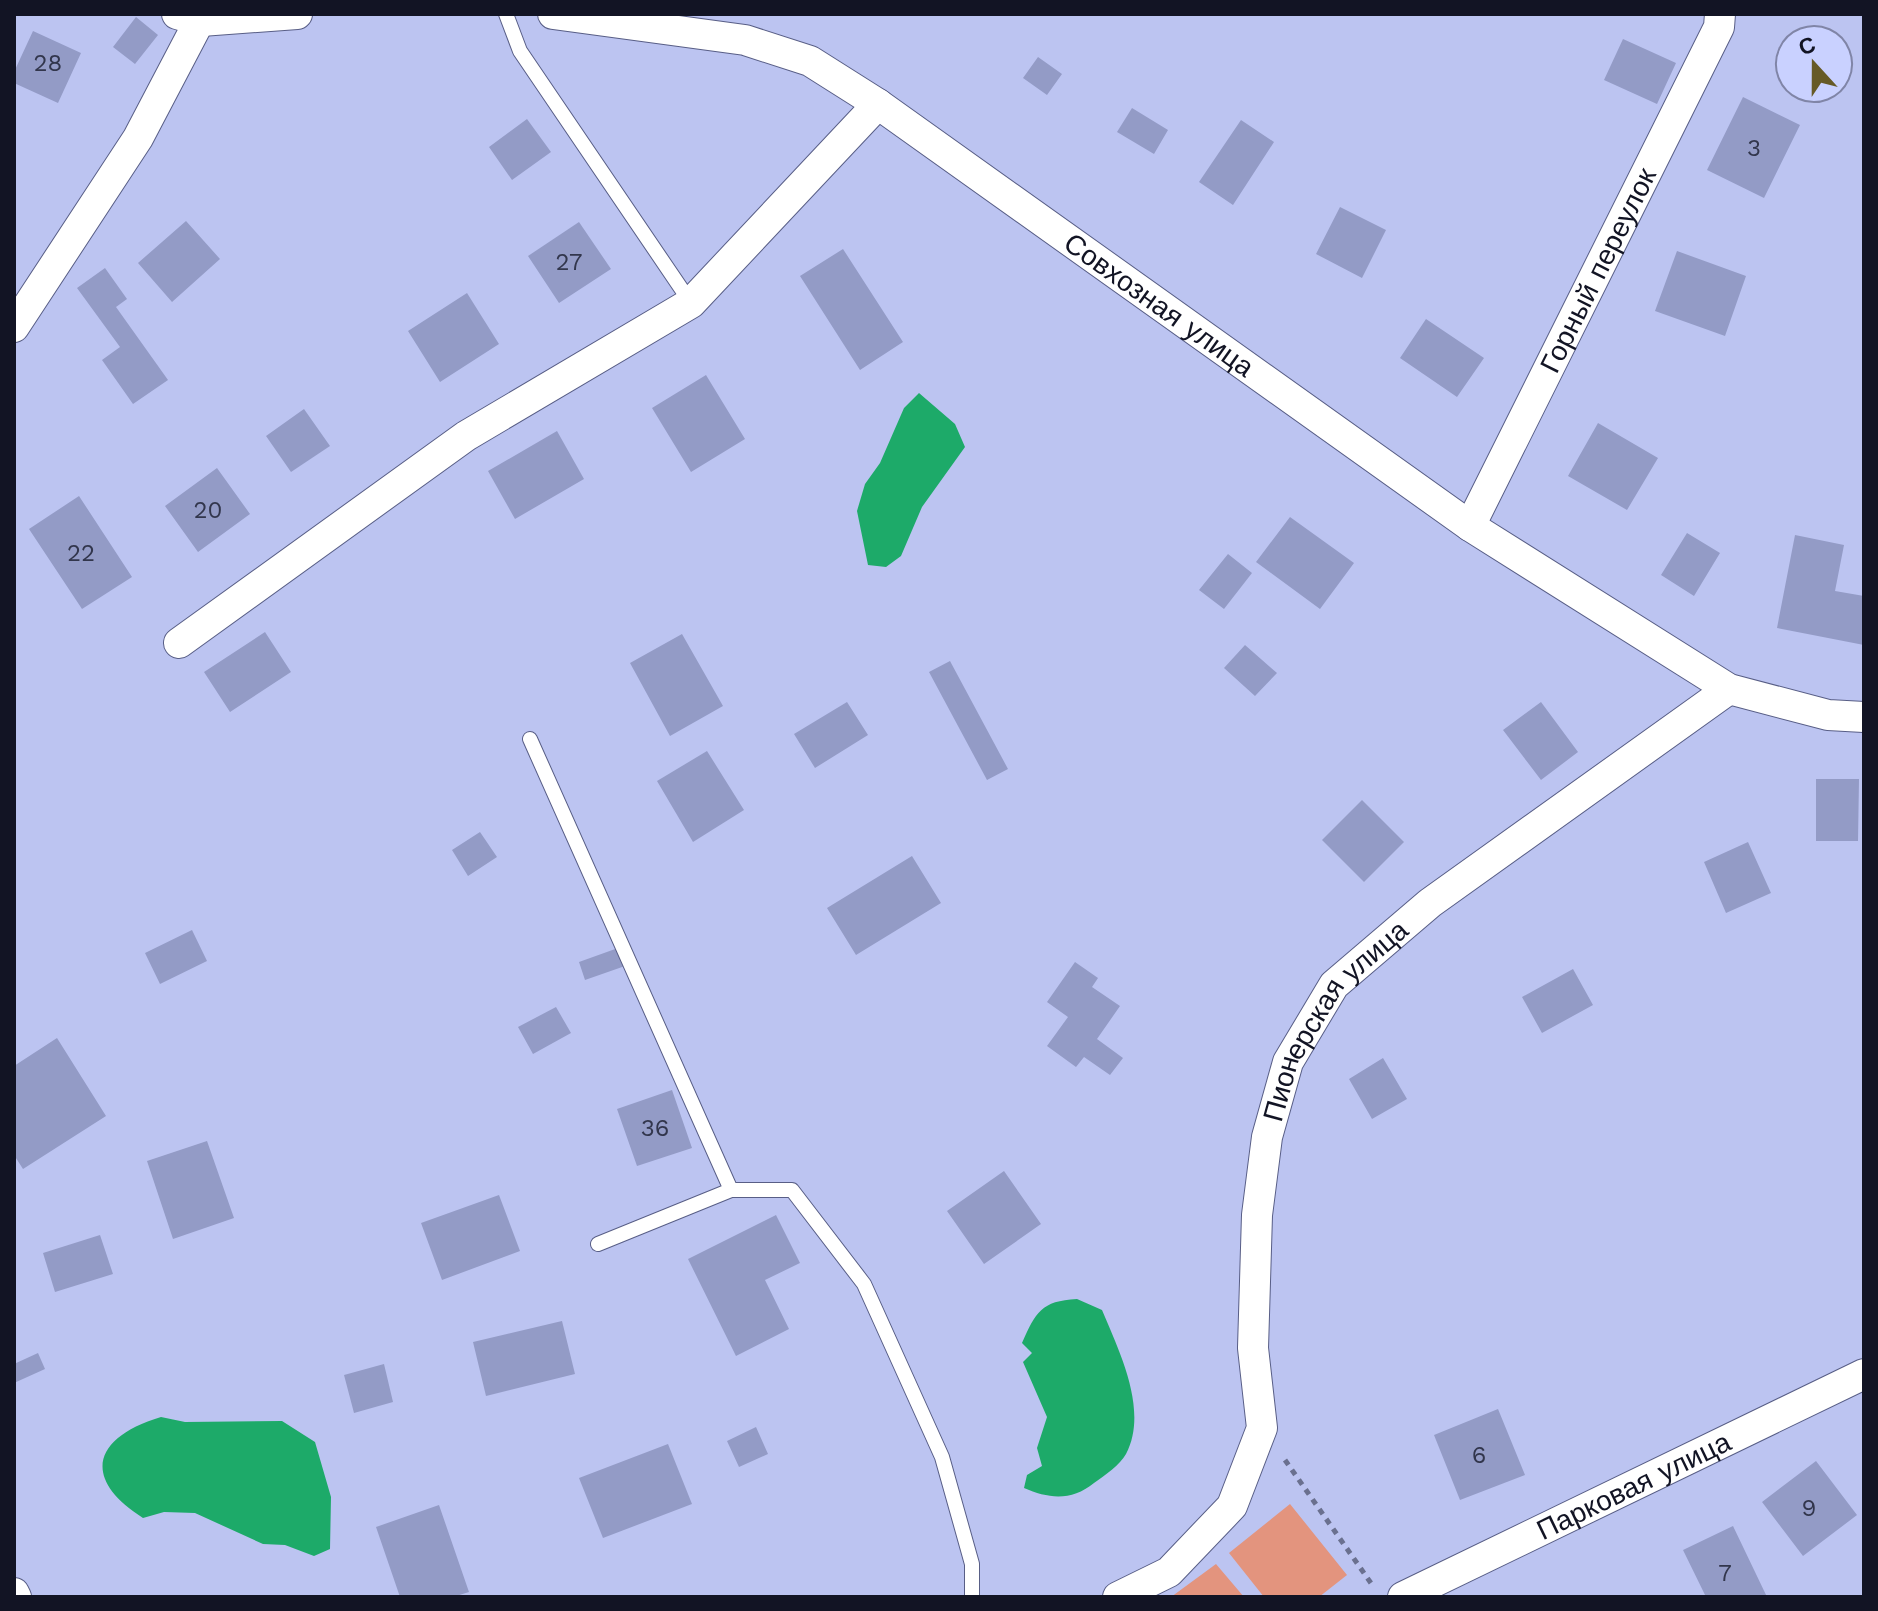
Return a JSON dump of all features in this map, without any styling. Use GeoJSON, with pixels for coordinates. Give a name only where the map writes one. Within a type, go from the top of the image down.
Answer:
{"type":"FeatureCollection","features":[{"type":"Feature","properties":{"kind":"street"},"geometry":{"type":"LineString","coordinates":[[14,327],[138,138],[194,16],[297,14]]}},
{"type":"Feature","properties":{"kind":"street","name":"Совхозная улица"},"geometry":{"type":"LineString","coordinates":[[553,14],[745,40],[810,61],[878,104],[1470,526],[1729,689]]}},
{"type":"Feature","properties":{"kind":"street","name":"Горный переулок"},"geometry":{"type":"LineString","coordinates":[[1470,526],[1719,27],[1720,14]]}},
{"type":"Feature","properties":{"kind":"street"},"geometry":{"type":"LineString","coordinates":[[179,643],[466,436],[691,303],[878,104]]}},
{"type":"Feature","properties":{"kind":"street"},"geometry":{"type":"LineString","coordinates":[[1729,689],[1828,715],[1864,717]]}},
{"type":"Feature","properties":{"kind":"street","name":"Пионерская улица"},"geometry":{"type":"LineString","coordinates":[[1118,1597],[1169,1572],[1232,1506],[1262,1428],[1253,1348],[1257,1215],[1267,1137],[1288,1062],[1334,985],[1430,903],[1729,689]]}},
{"type":"Feature","properties":{"kind":"street","name":"Парковая улица"},"geometry":{"type":"LineString","coordinates":[[1403,1597],[1864,1374]]}},
{"type":"Feature","properties":{"kind":"lane"},"geometry":{"type":"LineString","coordinates":[[506,14],[520,51],[691,303]]}},
{"type":"Feature","properties":{"kind":"lane"},"geometry":{"type":"LineString","coordinates":[[530,739],[731,1190]]}},
{"type":"Feature","properties":{"kind":"lane"},"geometry":{"type":"LineString","coordinates":[[598,1244],[731,1190],[792,1190],[864,1284],[942,1457],[972,1564],[972,1597]]}},
{"type":"Feature","properties":{"kind":"path"},"geometry":{"type":"LineString","coordinates":[[1262,1428],[1381,1597]]}},
{"type":"Feature","properties":{"kind":"shaded area"},"geometry":{"type":"Polygon","coordinates":[[[919,393],[955,424],[965,447],[922,507],[901,556],[886,567],[868,565],[857,511],[865,484],[880,463],[904,408],[919,393]]]}},
{"type":"Feature","properties":{"kind":"shaded area"},"geometry":{"type":"Polygon","coordinates":[[[1077,1299],[1102,1310],[1116,1344],[1133,1400],[1132,1437],[1126,1454],[1103,1477],[1077,1493],[1051,1496],[1024,1488],[1027,1475],[1042,1466],[1037,1448],[1047,1417],[1023,1362],[1032,1353],[1022,1343],[1041,1310],[1055,1302],[1077,1299]]]}},
{"type":"Feature","properties":{"kind":"shaded area"},"geometry":{"type":"Polygon","coordinates":[[[161,1417],[185,1422],[282,1421],[315,1442],[331,1497],[330,1549],[314,1556],[285,1545],[263,1544],[195,1513],[164,1512],[143,1518],[123,1503],[103,1474],[103,1460],[109,1447],[121,1436],[138,1425],[161,1417]]]}},
{"type":"Feature","properties":{"kind":"shaded area"},"geometry":{"type":"Polygon","coordinates":[[[1290,1504],[1347,1575],[1319,1597],[1264,1597],[1229,1553],[1290,1504]]]}},
{"type":"Feature","properties":{"kind":"shaded area"},"geometry":{"type":"Polygon","coordinates":[[[1216,1564],[1244,1597],[1171,1597],[1216,1564]]]}},
{"type":"Feature","properties":{"kind":"building"},"geometry":{"type":"Polygon","coordinates":[[[136,17],[158,35],[135,64],[113,47],[136,17]]]}},
{"type":"Feature","properties":{"kind":"building"},"geometry":{"type":"Polygon","coordinates":[[[33,31],[81,53],[58,103],[14,83],[14,72],[33,31]]]}},
{"type":"Feature","properties":{"kind":"building"},"geometry":{"type":"Polygon","coordinates":[[[1623,39],[1676,63],[1657,104],[1604,80],[1623,39]]]}},
{"type":"Feature","properties":{"kind":"building"},"geometry":{"type":"Polygon","coordinates":[[[1038,57],[1062,74],[1047,95],[1023,78],[1038,57]]]}},
{"type":"Feature","properties":{"kind":"building"},"geometry":{"type":"Polygon","coordinates":[[[1743,97],[1800,125],[1764,198],[1707,170],[1743,97]]]}},
{"type":"Feature","properties":{"kind":"building"},"geometry":{"type":"Polygon","coordinates":[[[1132,108],[1168,130],[1154,154],[1117,132],[1132,108]]]}},
{"type":"Feature","properties":{"kind":"building"},"geometry":{"type":"Polygon","coordinates":[[[527,119],[551,152],[512,180],[489,147],[527,119]]]}},
{"type":"Feature","properties":{"kind":"building"},"geometry":{"type":"Polygon","coordinates":[[[1241,120],[1274,142],[1233,205],[1199,182],[1241,120]]]}},
{"type":"Feature","properties":{"kind":"building"},"geometry":{"type":"Polygon","coordinates":[[[1340,207],[1386,230],[1362,278],[1316,254],[1340,207]]]}},
{"type":"Feature","properties":{"kind":"building"},"geometry":{"type":"Polygon","coordinates":[[[186,221],[220,259],[172,302],[138,263],[186,221]]]}},
{"type":"Feature","properties":{"kind":"building"},"geometry":{"type":"Polygon","coordinates":[[[579,222],[611,269],[559,303],[528,256],[579,222]]]}},
{"type":"Feature","properties":{"kind":"building"},"geometry":{"type":"Polygon","coordinates":[[[843,249],[903,342],[860,370],[800,276],[843,249]]]}},
{"type":"Feature","properties":{"kind":"building"},"geometry":{"type":"Polygon","coordinates":[[[1677,251],[1746,276],[1725,336],[1655,311],[1677,251]]]}},
{"type":"Feature","properties":{"kind":"building"},"geometry":{"type":"Polygon","coordinates":[[[105,268],[127,299],[116,307],[168,380],[133,404],[102,360],[120,347],[77,288],[105,268]]]}},
{"type":"Feature","properties":{"kind":"building"},"geometry":{"type":"Polygon","coordinates":[[[467,293],[499,344],[440,382],[408,331],[467,293]]]}},
{"type":"Feature","properties":{"kind":"building"},"geometry":{"type":"Polygon","coordinates":[[[1426,319],[1484,358],[1457,397],[1400,358],[1426,319]]]}},
{"type":"Feature","properties":{"kind":"building"},"geometry":{"type":"Polygon","coordinates":[[[706,375],[745,439],[691,472],[652,408],[706,375]]]}},
{"type":"Feature","properties":{"kind":"building"},"geometry":{"type":"Polygon","coordinates":[[[304,409],[330,446],[291,472],[266,436],[304,409]]]}},
{"type":"Feature","properties":{"kind":"building"},"geometry":{"type":"Polygon","coordinates":[[[1598,423],[1658,458],[1627,510],[1568,476],[1598,423]]]}},
{"type":"Feature","properties":{"kind":"building"},"geometry":{"type":"Polygon","coordinates":[[[557,431],[584,479],[515,519],[488,471],[557,431]]]}},
{"type":"Feature","properties":{"kind":"building"},"geometry":{"type":"Polygon","coordinates":[[[217,468],[250,514],[198,552],[165,506],[217,468]]]}},
{"type":"Feature","properties":{"kind":"building"},"geometry":{"type":"Polygon","coordinates":[[[79,496],[132,577],[82,609],[29,529],[79,496]]]}},
{"type":"Feature","properties":{"kind":"building"},"geometry":{"type":"Polygon","coordinates":[[[1290,517],[1354,563],[1320,609],[1256,562],[1290,517]]]}},
{"type":"Feature","properties":{"kind":"building"},"geometry":{"type":"Polygon","coordinates":[[[1687,533],[1720,553],[1694,596],[1661,575],[1687,533]]]}},
{"type":"Feature","properties":{"kind":"building"},"geometry":{"type":"Polygon","coordinates":[[[1795,535],[1844,545],[1835,591],[1864,596],[1864,645],[1777,628],[1795,535]]]}},
{"type":"Feature","properties":{"kind":"building"},"geometry":{"type":"Polygon","coordinates":[[[1228,554],[1252,573],[1224,609],[1199,590],[1228,554]]]}},
{"type":"Feature","properties":{"kind":"building"},"geometry":{"type":"Polygon","coordinates":[[[265,632],[291,672],[230,712],[204,672],[265,632]]]}},
{"type":"Feature","properties":{"kind":"building"},"geometry":{"type":"Polygon","coordinates":[[[682,634],[723,706],[670,736],[630,663],[682,634]]]}},
{"type":"Feature","properties":{"kind":"building"},"geometry":{"type":"Polygon","coordinates":[[[1245,645],[1277,673],[1255,696],[1224,668],[1245,645]]]}},
{"type":"Feature","properties":{"kind":"building"},"geometry":{"type":"Polygon","coordinates":[[[950,661],[1008,769],[987,780],[929,672],[950,661]]]}},
{"type":"Feature","properties":{"kind":"building"},"geometry":{"type":"Polygon","coordinates":[[[847,702],[868,735],[815,768],[794,734],[847,702]]]}},
{"type":"Feature","properties":{"kind":"building"},"geometry":{"type":"Polygon","coordinates":[[[1541,702],[1578,752],[1541,780],[1503,730],[1541,702]]]}},
{"type":"Feature","properties":{"kind":"building"},"geometry":{"type":"Polygon","coordinates":[[[707,751],[744,810],[693,842],[657,781],[707,751]]]}},
{"type":"Feature","properties":{"kind":"building"},"geometry":{"type":"Polygon","coordinates":[[[1816,779],[1859,779],[1858,841],[1816,841],[1816,779]]]}},
{"type":"Feature","properties":{"kind":"building"},"geometry":{"type":"Polygon","coordinates":[[[1362,800],[1404,842],[1364,882],[1322,840],[1362,800]]]}},
{"type":"Feature","properties":{"kind":"building"},"geometry":{"type":"Polygon","coordinates":[[[480,832],[497,857],[468,876],[452,850],[480,832]]]}},
{"type":"Feature","properties":{"kind":"building"},"geometry":{"type":"Polygon","coordinates":[[[1748,842],[1771,893],[1726,913],[1704,862],[1748,842]]]}},
{"type":"Feature","properties":{"kind":"building"},"geometry":{"type":"Polygon","coordinates":[[[912,856],[941,903],[856,955],[827,908],[912,856]]]}},
{"type":"Feature","properties":{"kind":"building"},"geometry":{"type":"Polygon","coordinates":[[[192,930],[207,961],[160,984],[145,953],[192,930]]]}},
{"type":"Feature","properties":{"kind":"building"},"geometry":{"type":"Polygon","coordinates":[[[618,948],[625,966],[585,980],[579,962],[618,948]]]}},
{"type":"Feature","properties":{"kind":"building"},"geometry":{"type":"Polygon","coordinates":[[[1075,962],[1098,978],[1092,987],[1120,1006],[1097,1039],[1123,1058],[1110,1075],[1084,1057],[1076,1067],[1047,1046],[1068,1017],[1047,1002],[1075,962]]]}},
{"type":"Feature","properties":{"kind":"building"},"geometry":{"type":"Polygon","coordinates":[[[1573,969],[1593,1005],[1542,1033],[1522,997],[1573,969]]]}},
{"type":"Feature","properties":{"kind":"building"},"geometry":{"type":"Polygon","coordinates":[[[556,1007],[571,1033],[533,1054],[518,1027],[556,1007]]]}},
{"type":"Feature","properties":{"kind":"building"},"geometry":{"type":"Polygon","coordinates":[[[57,1038],[106,1116],[23,1169],[14,1155],[14,1066],[57,1038]]]}},
{"type":"Feature","properties":{"kind":"building"},"geometry":{"type":"Polygon","coordinates":[[[1383,1058],[1407,1099],[1372,1119],[1349,1079],[1383,1058]]]}},
{"type":"Feature","properties":{"kind":"building"},"geometry":{"type":"Polygon","coordinates":[[[672,1090],[692,1148],[637,1166],[617,1109],[672,1090]]]}},
{"type":"Feature","properties":{"kind":"building"},"geometry":{"type":"Polygon","coordinates":[[[207,1141],[234,1218],[173,1239],[147,1161],[207,1141]]]}},
{"type":"Feature","properties":{"kind":"building"},"geometry":{"type":"Polygon","coordinates":[[[1004,1171],[1041,1224],[984,1264],[947,1211],[1004,1171]]]}},
{"type":"Feature","properties":{"kind":"building"},"geometry":{"type":"Polygon","coordinates":[[[499,1195],[520,1251],[442,1280],[421,1223],[499,1195]]]}},
{"type":"Feature","properties":{"kind":"building"},"geometry":{"type":"Polygon","coordinates":[[[776,1215],[800,1263],[765,1280],[789,1329],[736,1356],[688,1259],[776,1215]]]}},
{"type":"Feature","properties":{"kind":"building"},"geometry":{"type":"Polygon","coordinates":[[[100,1235],[113,1274],[55,1292],[43,1253],[100,1235]]]}},
{"type":"Feature","properties":{"kind":"building"},"geometry":{"type":"Polygon","coordinates":[[[562,1321],[575,1374],[486,1396],[473,1342],[562,1321]]]}},
{"type":"Feature","properties":{"kind":"building"},"geometry":{"type":"Polygon","coordinates":[[[38,1353],[45,1369],[14,1383],[14,1364],[38,1353]]]}},
{"type":"Feature","properties":{"kind":"building"},"geometry":{"type":"Polygon","coordinates":[[[384,1364],[393,1402],[354,1413],[344,1375],[384,1364]]]}},
{"type":"Feature","properties":{"kind":"building"},"geometry":{"type":"Polygon","coordinates":[[[1498,1409],[1525,1475],[1460,1500],[1434,1435],[1498,1409]]]}},
{"type":"Feature","properties":{"kind":"building"},"geometry":{"type":"Polygon","coordinates":[[[756,1427],[768,1454],[739,1467],[727,1441],[756,1427]]]}},
{"type":"Feature","properties":{"kind":"building"},"geometry":{"type":"Polygon","coordinates":[[[668,1444],[692,1504],[603,1538],[579,1478],[668,1444]]]}},
{"type":"Feature","properties":{"kind":"building"},"geometry":{"type":"Polygon","coordinates":[[[1816,1461],[1857,1515],[1803,1556],[1762,1502],[1816,1461]]]}},
{"type":"Feature","properties":{"kind":"building"},"geometry":{"type":"Polygon","coordinates":[[[439,1505],[469,1592],[453,1597],[400,1597],[376,1527],[439,1505]]]}},
{"type":"Feature","properties":{"kind":"building"},"geometry":{"type":"Polygon","coordinates":[[[1733,1526],[1767,1597],[1706,1597],[1683,1550],[1733,1526]]]}}]}
